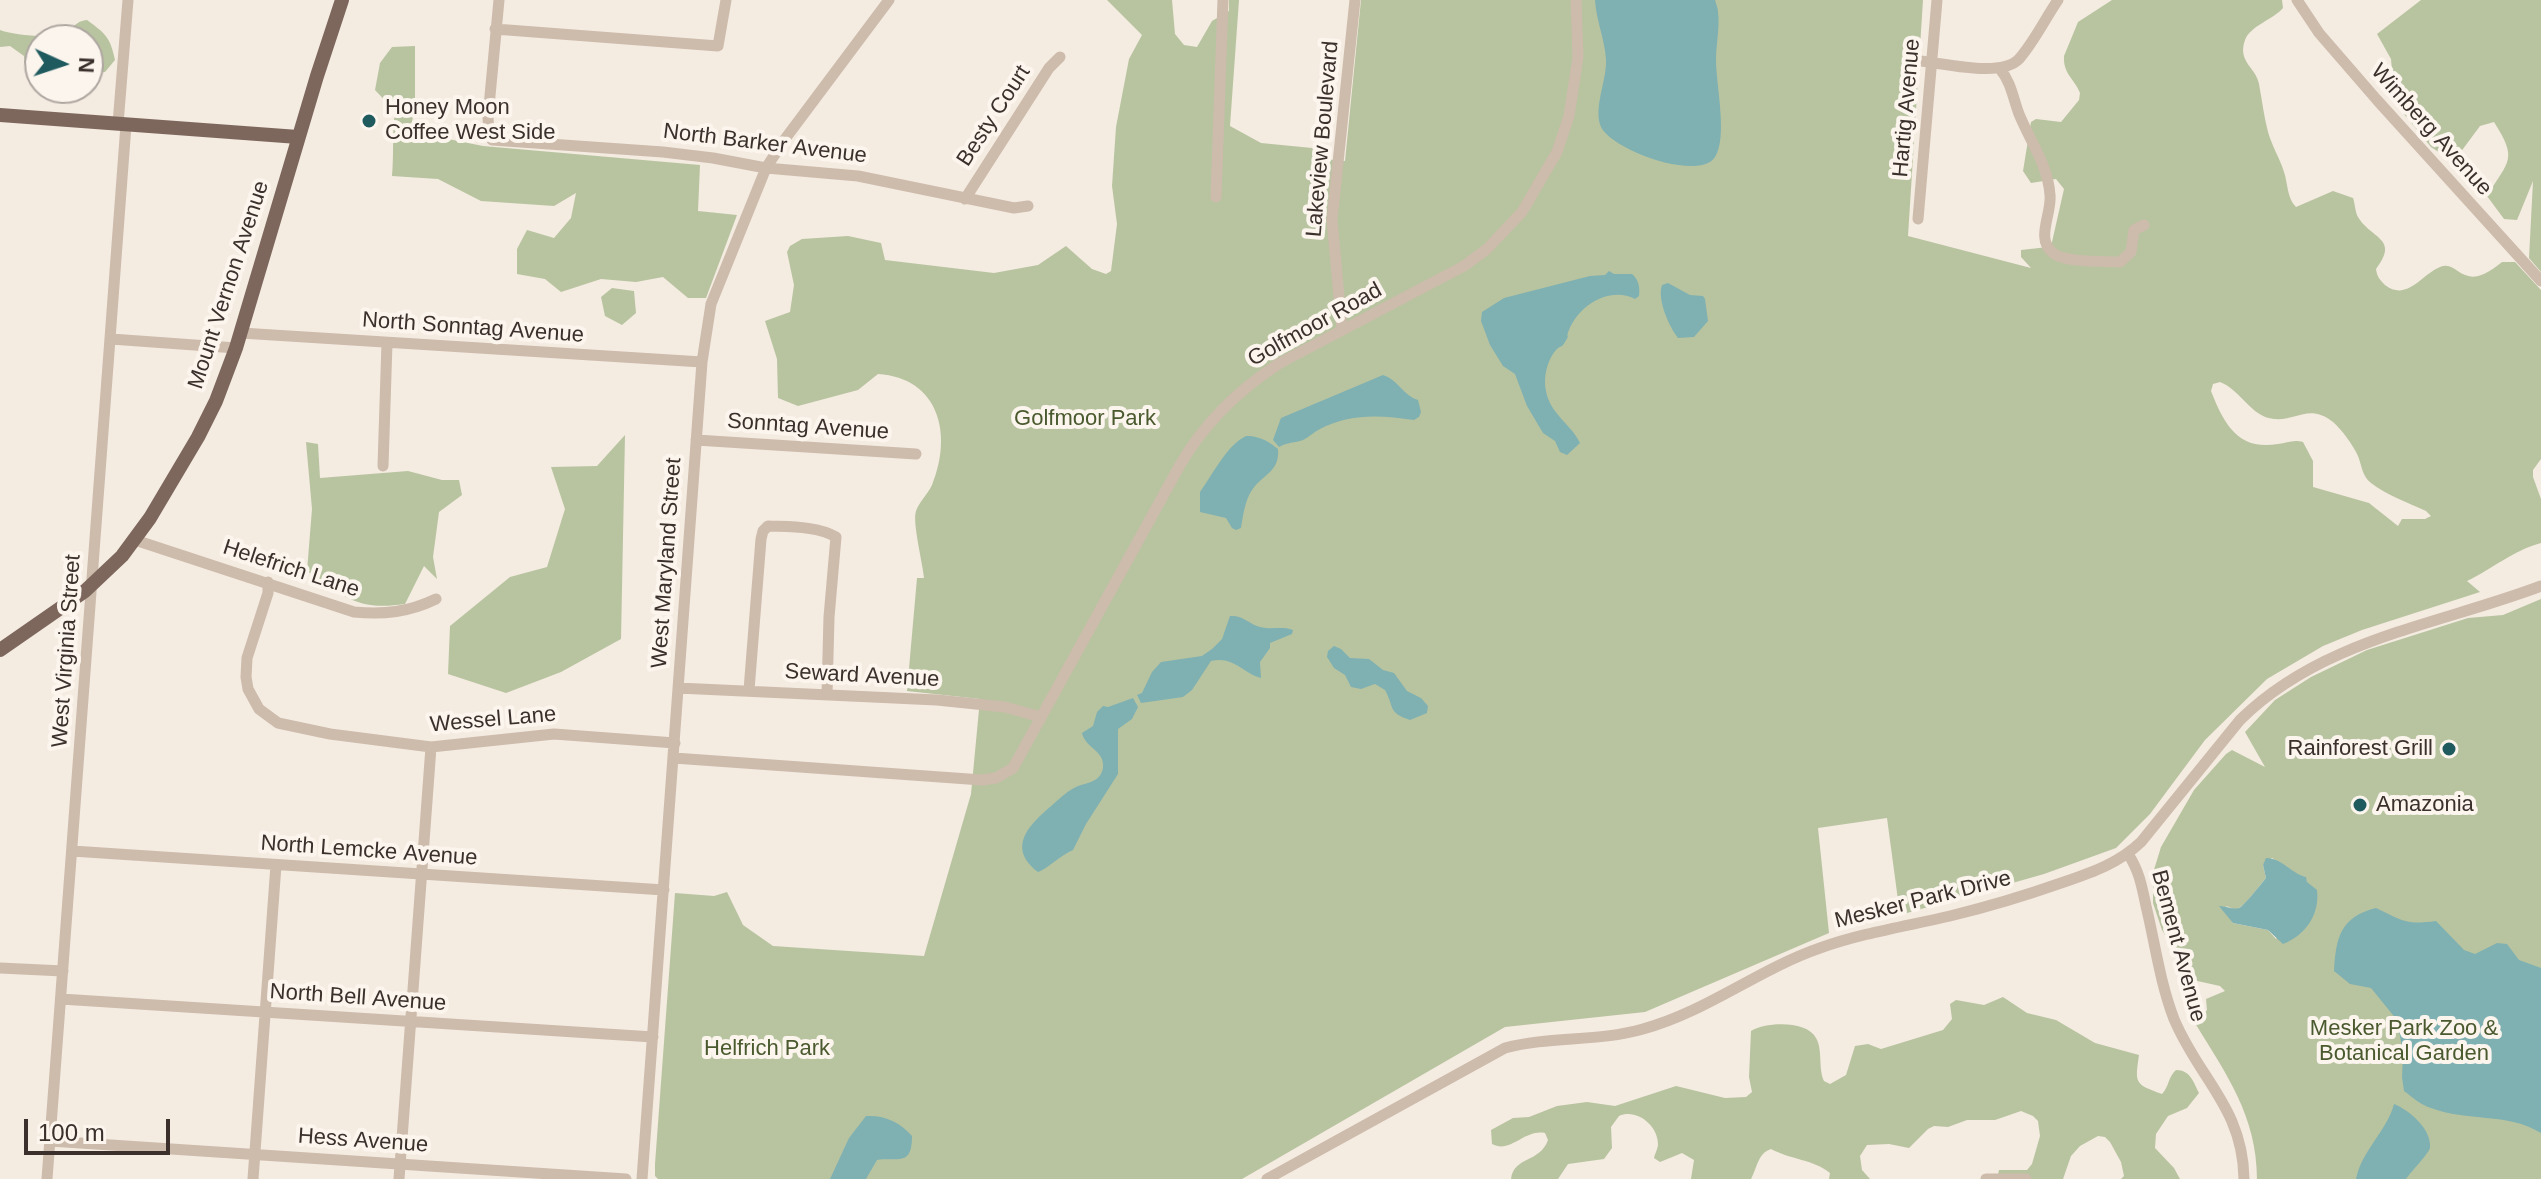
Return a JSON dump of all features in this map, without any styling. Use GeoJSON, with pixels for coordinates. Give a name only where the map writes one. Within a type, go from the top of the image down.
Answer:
{"type":"FeatureCollection","features":[{"type":"Feature","properties":{"kind":"main road","name":"Mount Vernon Avenue"},"geometry":{"type":"LineString","coordinates":[[0,650],[92,585],[122,556],[198,437],[241,333],[342,0]]}},
{"type":"Feature","properties":{"kind":"main road"},"geometry":{"type":"LineString","coordinates":[[0,115],[298,137]]}},
{"type":"Feature","properties":{"kind":"street","name":"West Virginia Street"},"geometry":{"type":"LineString","coordinates":[[47,1179],[111,339],[128,0]]}},
{"type":"Feature","properties":{"kind":"street"},"geometry":{"type":"LineString","coordinates":[[499,0],[495,29],[719,45],[726,0]]}},
{"type":"Feature","properties":{"kind":"street","name":"West Maryland Street"},"geometry":{"type":"LineString","coordinates":[[642,1179],[702,362],[711,304],[766,168],[889,0]]}},
{"type":"Feature","properties":{"kind":"street"},"geometry":{"type":"LineString","coordinates":[[1216,197],[1223,0]]}},
{"type":"Feature","properties":{"kind":"street","name":"Lakeview Boulevard"},"geometry":{"type":"LineString","coordinates":[[1342,329],[1332,220],[1355,0]]}},
{"type":"Feature","properties":{"kind":"street","name":"Golfmoor Road"},"geometry":{"type":"LineString","coordinates":[[674,758],[982,780],[1007,772],[1017,763],[1180,465],[1211,420],[1253,381],[1342,329],[1464,266],[1505,231],[1532,197],[1557,152],[1571,106],[1578,57],[1576,0]]}},
{"type":"Feature","properties":{"kind":"street","name":"Hartig Avenue"},"geometry":{"type":"LineString","coordinates":[[1918,219],[1926,61],[1937,0]]}},
{"type":"Feature","properties":{"kind":"street"},"geometry":{"type":"LineString","coordinates":[[1926,61],[2000,69],[2009,67],[2019,59],[2058,0]]}},
{"type":"Feature","properties":{"kind":"street","name":"Wimberg Avenue"},"geometry":{"type":"LineString","coordinates":[[2297,0],[2319,33],[2385,110],[2541,281]]}},
{"type":"Feature","properties":{"kind":"street","name":"North Barker Avenue"},"geometry":{"type":"LineString","coordinates":[[495,29],[488,132],[494,141],[713,158],[766,168],[858,176],[1014,208],[1028,206]]}},
{"type":"Feature","properties":{"kind":"street","name":"Besty Court"},"geometry":{"type":"LineString","coordinates":[[965,199],[1040,81],[1060,57]]}},
{"type":"Feature","properties":{"kind":"street"},"geometry":{"type":"LineString","coordinates":[[2000,69],[2009,81],[2019,114],[2038,151],[2049,183],[2050,212],[2043,237],[2049,251],[2063,259],[2120,262],[2131,252],[2134,230],[2144,225]]}},
{"type":"Feature","properties":{"kind":"street","name":"North Sonntag Avenue"},"geometry":{"type":"LineString","coordinates":[[241,333],[702,362]]}},
{"type":"Feature","properties":{"kind":"street"},"geometry":{"type":"LineString","coordinates":[[111,339],[236,348]]}},
{"type":"Feature","properties":{"kind":"street"},"geometry":{"type":"LineString","coordinates":[[383,466],[387,343]]}},
{"type":"Feature","properties":{"kind":"street","name":"Sonntag Avenue"},"geometry":{"type":"LineString","coordinates":[[696,440],[916,454]]}},
{"type":"Feature","properties":{"kind":"street"},"geometry":{"type":"LineString","coordinates":[[749,690],[761,539],[768,526],[800,528],[836,537],[829,617],[827,694]]}},
{"type":"Feature","properties":{"kind":"street","name":"Helefrich Lane"},"geometry":{"type":"LineString","coordinates":[[135,540],[354,612],[375,614],[412,609],[436,599]]}},
{"type":"Feature","properties":{"kind":"street","name":"Wessel Lane"},"geometry":{"type":"LineString","coordinates":[[268,582],[268,593],[247,658],[246,677],[248,689],[259,709],[278,723],[330,734],[431,747],[554,734],[675,743]]}},
{"type":"Feature","properties":{"kind":"street","name":"Mesker Park Drive"},"geometry":{"type":"LineString","coordinates":[[1267,1179],[1505,1048],[1619,1035],[1645,1029],[1683,1014],[1810,951],[2026,895],[2089,873],[2128,854],[2155,826],[2240,720],[2297,676],[2366,643],[2541,586]]}},
{"type":"Feature","properties":{"kind":"street","name":"Seward Avenue"},"geometry":{"type":"LineString","coordinates":[[678,688],[925,699],[1005,707],[1041,717]]}},
{"type":"Feature","properties":{"kind":"street"},"geometry":{"type":"LineString","coordinates":[[399,1179],[431,747]]}},
{"type":"Feature","properties":{"kind":"street","name":"North Lemcke Avenue"},"geometry":{"type":"LineString","coordinates":[[72,851],[664,890]]}},
{"type":"Feature","properties":{"kind":"street","name":"Bement Avenue"},"geometry":{"type":"LineString","coordinates":[[2128,854],[2138,873],[2174,1017],[2193,1057],[2228,1108],[2242,1149],[2244,1179]]}},
{"type":"Feature","properties":{"kind":"street"},"geometry":{"type":"LineString","coordinates":[[253,1179],[276,865]]}},
{"type":"Feature","properties":{"kind":"street"},"geometry":{"type":"LineString","coordinates":[[0,968],[63,971]]}},
{"type":"Feature","properties":{"kind":"street","name":"North Bell Avenue"},"geometry":{"type":"LineString","coordinates":[[61,999],[653,1037]]}},
{"type":"Feature","properties":{"kind":"street","name":"Hess Avenue"},"geometry":{"type":"LineString","coordinates":[[50,1141],[626,1179]]}},
{"type":"Feature","properties":{"kind":"street"},"geometry":{"type":"LineString","coordinates":[[1986,1179],[2026,1179]]}},
{"type":"Feature","properties":{"kind":"green space"},"geometry":{"type":"Polygon","coordinates":[[[1107,0],[1172,0],[1175,34],[1184,45],[1197,47],[1212,21],[1229,11],[1229,0],[1239,0],[1230,126],[1261,143],[1312,148],[1324,159],[1345,161],[1361,0],[1923,0],[1908,236],[2031,268],[2021,257],[2021,250],[2048,247],[2052,242],[2064,189],[2056,179],[2031,183],[2023,171],[2031,122],[2036,119],[2061,122],[2079,100],[2080,93],[2064,62],[2078,22],[2112,0],[2282,0],[2283,8],[2248,35],[2243,54],[2257,78],[2268,132],[2296,207],[2333,191],[2353,198],[2358,217],[2384,245],[2383,259],[2376,272],[2385,285],[2393,289],[2407,289],[2440,267],[2447,266],[2463,274],[2478,276],[2502,262],[2515,262],[2541,290],[2541,459],[2533,470],[2533,477],[2541,499],[2541,543],[2512,555],[2467,581],[2480,592],[2362,630],[2323,646],[2267,679],[2205,740],[2150,814],[2116,848],[2044,874],[1900,915],[1887,818],[1818,828],[1829,933],[1645,1012],[1505,1027],[1242,1179],[658,1179],[655,1164],[675,893],[714,896],[727,892],[743,925],[773,946],[924,956],[971,794],[980,699],[907,691],[917,578],[924,578],[915,516],[932,485],[938,466],[941,447],[936,412],[927,397],[915,386],[899,378],[878,374],[858,390],[798,406],[778,398],[777,359],[765,321],[790,312],[794,285],[787,252],[790,246],[802,239],[848,236],[881,243],[885,260],[994,273],[1038,265],[1066,246],[1092,269],[1106,274],[1111,271],[1117,224],[1112,186],[1116,127],[1129,59],[1142,35],[1107,0]],[[2220,382],[2213,384],[2211,391],[2227,424],[2252,443],[2303,442],[2313,461],[2313,487],[2369,503],[2398,526],[2402,519],[2431,516],[2368,480],[2350,443],[2325,416],[2310,413],[2282,419],[2266,417],[2252,409],[2220,382]]]}},
{"type":"Feature","properties":{"kind":"green space"},"geometry":{"type":"Polygon","coordinates":[[[2421,0],[2541,0],[2541,272],[2529,258],[2533,181],[2517,220],[2504,219],[2487,196],[2508,160],[2506,145],[2494,122],[2480,126],[2457,157],[2443,155],[2431,147],[2395,103],[2391,59],[2377,34],[2421,0]]]}},
{"type":"Feature","properties":{"kind":"green space"},"geometry":{"type":"Polygon","coordinates":[[[0,30],[23,35],[24,56],[10,46],[0,47],[0,30]]]}},
{"type":"Feature","properties":{"kind":"green space"},"geometry":{"type":"Polygon","coordinates":[[[104,34],[115,60],[104,72],[104,34]]]}},
{"type":"Feature","properties":{"kind":"green space"},"geometry":{"type":"Polygon","coordinates":[[[415,46],[415,107],[408,141],[438,137],[483,146],[700,165],[698,211],[737,215],[706,298],[688,298],[663,277],[636,282],[601,279],[561,292],[545,279],[517,274],[517,249],[527,230],[554,238],[571,218],[576,193],[554,206],[481,201],[438,179],[392,176],[395,111],[375,90],[380,63],[392,47],[415,46]]]}},
{"type":"Feature","properties":{"kind":"green space"},"geometry":{"type":"Polygon","coordinates":[[[612,288],[634,291],[636,313],[622,325],[605,316],[601,297],[612,288]]]}},
{"type":"Feature","properties":{"kind":"green space"},"geometry":{"type":"Polygon","coordinates":[[[625,435],[621,639],[561,672],[506,693],[448,674],[450,626],[510,577],[547,567],[565,509],[551,467],[597,466],[625,435]]]}},
{"type":"Feature","properties":{"kind":"green space"},"geometry":{"type":"Polygon","coordinates":[[[306,442],[318,444],[320,478],[408,471],[442,480],[459,480],[462,495],[439,512],[433,557],[437,579],[424,566],[405,604],[375,605],[352,600],[307,571],[312,509],[306,442]]]}},
{"type":"Feature","properties":{"kind":"green space","name":"Mesker Park Zoo & Botanical Garden"},"geometry":{"type":"Polygon","coordinates":[[[2541,599],[2541,1179],[2257,1179],[2256,1156],[2246,1115],[2195,1023],[2207,1010],[2206,999],[2225,991],[2220,986],[2193,980],[2162,930],[2153,903],[2153,873],[2161,847],[2194,790],[2226,754],[2232,750],[2265,767],[2245,732],[2275,700],[2311,677],[2367,650],[2468,618],[2503,615],[2541,599]],[[2272,858],[2263,865],[2266,878],[2248,900],[2236,910],[2226,906],[2233,923],[2268,930],[2276,939],[2307,882],[2305,877],[2272,858]]]}},
{"type":"Feature","properties":{"kind":"green space"},"geometry":{"type":"Polygon","coordinates":[[[2003,997],[2027,1013],[2056,1020],[2095,1043],[2139,1055],[2138,1081],[2153,1091],[2162,1094],[2176,1070],[2188,1074],[2199,1093],[2187,1108],[2168,1116],[2156,1134],[2155,1148],[2180,1179],[2121,1179],[2124,1176],[2121,1162],[2110,1142],[2098,1136],[2080,1146],[2071,1156],[2063,1179],[1997,1179],[1999,1170],[2027,1170],[2032,1164],[2040,1136],[2038,1121],[2021,1111],[1995,1120],[1967,1120],[1948,1127],[1934,1126],[1909,1148],[1889,1144],[1867,1145],[1860,1156],[1862,1170],[1870,1179],[1829,1179],[1830,1173],[1824,1169],[1771,1149],[1761,1157],[1751,1179],[1691,1179],[1694,1160],[1682,1153],[1660,1162],[1654,1158],[1658,1144],[1654,1130],[1645,1120],[1632,1114],[1619,1116],[1611,1127],[1612,1148],[1604,1159],[1568,1164],[1558,1179],[1511,1179],[1517,1166],[1544,1147],[1548,1140],[1545,1133],[1531,1134],[1505,1146],[1492,1144],[1491,1130],[1513,1118],[1529,1117],[1557,1106],[1587,1102],[1615,1106],[1676,1086],[1725,1098],[1746,1097],[1752,1092],[1749,1077],[1751,1031],[1757,1028],[1785,1024],[1811,1032],[1818,1043],[1824,1081],[1830,1084],[1846,1075],[1855,1046],[1868,1044],[1881,1049],[1943,1030],[1952,1019],[1950,1004],[1956,1000],[1984,1005],[2003,997]]]}},
{"type":"Feature","properties":{"kind":"water"},"geometry":{"type":"Polygon","coordinates":[[[1595,0],[1715,0],[1718,9],[1716,60],[1721,137],[1715,157],[1706,164],[1675,165],[1656,160],[1621,145],[1601,127],[1599,103],[1606,60],[1595,0]]]}},
{"type":"Feature","properties":{"kind":"water"},"geometry":{"type":"Polygon","coordinates":[[[1609,271],[1632,274],[1638,284],[1639,296],[1635,299],[1616,295],[1596,300],[1588,306],[1574,321],[1567,339],[1553,354],[1546,369],[1548,399],[1580,443],[1567,455],[1560,452],[1555,441],[1543,433],[1527,406],[1515,374],[1503,366],[1490,345],[1481,321],[1482,312],[1504,298],[1605,275],[1609,271]]]}},
{"type":"Feature","properties":{"kind":"water"},"geometry":{"type":"Polygon","coordinates":[[[1668,283],[1705,299],[1708,321],[1694,337],[1678,338],[1668,320],[1661,291],[1662,285],[1668,283]]]}},
{"type":"Feature","properties":{"kind":"water"},"geometry":{"type":"Polygon","coordinates":[[[1383,375],[1418,400],[1419,417],[1414,420],[1378,416],[1354,418],[1331,424],[1303,440],[1279,447],[1273,440],[1281,418],[1383,375]]]}},
{"type":"Feature","properties":{"kind":"water"},"geometry":{"type":"Polygon","coordinates":[[[1246,436],[1271,444],[1278,449],[1278,457],[1274,468],[1250,494],[1241,528],[1236,530],[1226,518],[1200,512],[1200,492],[1227,453],[1246,436]]]}},
{"type":"Feature","properties":{"kind":"water"},"geometry":{"type":"Polygon","coordinates":[[[1230,616],[1260,627],[1293,630],[1292,634],[1270,643],[1260,662],[1261,678],[1232,663],[1211,661],[1192,690],[1183,697],[1141,703],[1137,695],[1142,693],[1152,672],[1161,662],[1202,656],[1222,639],[1230,616]]]}},
{"type":"Feature","properties":{"kind":"water"},"geometry":{"type":"Polygon","coordinates":[[[1334,646],[1350,658],[1369,659],[1383,670],[1394,673],[1407,691],[1421,698],[1428,706],[1427,713],[1410,720],[1395,712],[1385,690],[1375,684],[1361,689],[1351,687],[1345,675],[1334,668],[1327,657],[1334,646]]]}},
{"type":"Feature","properties":{"kind":"water"},"geometry":{"type":"Polygon","coordinates":[[[1133,698],[1138,707],[1132,719],[1118,729],[1118,774],[1073,850],[1038,872],[1029,863],[1022,846],[1028,830],[1068,792],[1099,777],[1103,762],[1082,733],[1093,726],[1097,712],[1103,706],[1133,698]]]}},
{"type":"Feature","properties":{"kind":"water"},"geometry":{"type":"Polygon","coordinates":[[[2266,858],[2306,877],[2307,882],[2317,890],[2316,907],[2310,923],[2283,944],[2268,930],[2233,923],[2219,906],[2239,908],[2245,903],[2266,878],[2263,865],[2266,858]]]}},
{"type":"Feature","properties":{"kind":"water"},"geometry":{"type":"Polygon","coordinates":[[[2376,908],[2405,921],[2436,921],[2464,950],[2475,954],[2497,943],[2507,944],[2519,960],[2541,968],[2541,1133],[2515,1122],[2445,1112],[2424,1105],[2404,1091],[2403,1053],[2397,1020],[2371,988],[2350,984],[2334,971],[2336,948],[2342,930],[2355,917],[2376,908]]]}},
{"type":"Feature","properties":{"kind":"water"},"geometry":{"type":"Polygon","coordinates":[[[2394,1104],[2413,1116],[2423,1127],[2430,1141],[2429,1151],[2406,1179],[2356,1179],[2363,1159],[2394,1104]]]}},
{"type":"Feature","properties":{"kind":"water"},"geometry":{"type":"Polygon","coordinates":[[[866,1116],[886,1118],[902,1127],[912,1136],[909,1152],[902,1158],[877,1160],[866,1179],[830,1179],[849,1138],[866,1116]]]}},
{"type":"Feature","properties":{"kind":"place","name":"Honey Moon Coffee West Side"},"geometry":{"type":"Point","coordinates":[369,121]}},
{"type":"Feature","properties":{"kind":"place","name":"Rainforest Grill"},"geometry":{"type":"Point","coordinates":[2449,749]}},
{"type":"Feature","properties":{"kind":"place","name":"Amazonia"},"geometry":{"type":"Point","coordinates":[2360,805]}},
{"type":"Feature","properties":{"kind":"park label","name":"Golfmoor Park"},"geometry":{"type":"Point","coordinates":[1085,419]}},
{"type":"Feature","properties":{"kind":"park label","name":"Helfrich Park"},"geometry":{"type":"Point","coordinates":[767,1049]}}]}
